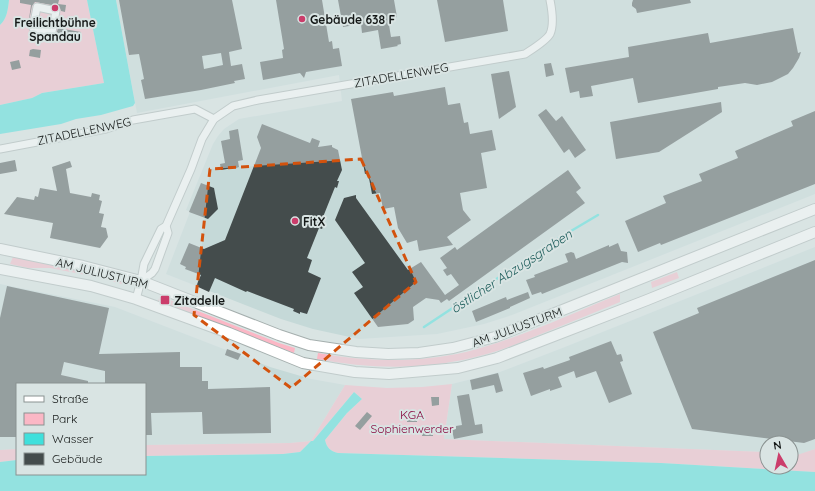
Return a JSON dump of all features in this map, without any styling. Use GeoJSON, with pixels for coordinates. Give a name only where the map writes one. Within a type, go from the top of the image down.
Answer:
{"type":"FeatureCollection","features":[{"type":"Feature","properties":{"kind":"main road","name":"AM JULIUSTURM"},"geometry":{"type":"LineString","coordinates":[[0,250],[83,266],[142,281],[279,335],[309,345],[368,353],[419,353],[453,348],[495,337],[815,209]]}},
{"type":"Feature","properties":{"kind":"main road","name":"AM JULIUSTURM"},"geometry":{"type":"LineString","coordinates":[[0,269],[91,286],[136,299],[229,333],[303,363],[355,372],[389,374],[458,368],[497,358],[815,232]]}},
{"type":"Feature","properties":{"kind":"street","name":"ZITADELLENWEG"},"geometry":{"type":"LineString","coordinates":[[136,299],[142,281],[144,264],[161,229],[166,226],[202,139],[214,119],[233,106],[258,100],[525,54],[550,35],[553,14],[550,0]]}},
{"type":"Feature","properties":{"kind":"street","name":"ZITADELLENWEG"},"geometry":{"type":"LineString","coordinates":[[0,149],[106,129],[133,120],[195,110],[214,119]]}},
{"type":"Feature","properties":{"kind":"street","name":"ZITADELLENWEG"},"geometry":{"type":"LineString","coordinates":[[142,281],[155,269],[168,233],[166,226]]}},
{"type":"Feature","properties":{"kind":"highlighted area"},"geometry":{"type":"Polygon","coordinates":[[[361,159],[416,282],[291,388],[194,315],[210,169],[361,159]]]}},
{"type":"Feature","properties":{"kind":"shaded area"},"geometry":{"type":"Polygon","coordinates":[[[116,0],[815,0],[815,194],[512,315],[484,324],[437,334],[359,339],[313,329],[281,319],[166,274],[190,212],[186,210],[213,144],[224,129],[239,119],[342,101],[339,75],[137,113],[116,0]]]}},
{"type":"Feature","properties":{"kind":"shaded area"},"geometry":{"type":"Polygon","coordinates":[[[815,247],[815,449],[799,455],[799,435],[759,435],[759,452],[444,439],[452,384],[500,372],[815,247]]]}},
{"type":"Feature","properties":{"kind":"shaded area"},"geometry":{"type":"Polygon","coordinates":[[[0,284],[115,307],[270,367],[311,379],[345,385],[311,441],[290,443],[146,445],[146,383],[16,383],[16,449],[0,450],[0,284]]]}},
{"type":"Feature","properties":{"kind":"green space"},"geometry":{"type":"Polygon","coordinates":[[[9,0],[87,0],[104,83],[42,93],[32,98],[0,105],[0,25],[6,17],[9,0]]]}},
{"type":"Feature","properties":{"kind":"green space"},"geometry":{"type":"Polygon","coordinates":[[[13,257],[66,267],[123,281],[122,284],[50,268],[28,268],[10,264],[13,257]]]}},
{"type":"Feature","properties":{"kind":"green space"},"geometry":{"type":"Polygon","coordinates":[[[677,272],[679,278],[652,288],[651,282],[677,272]]]}},
{"type":"Feature","properties":{"kind":"green space"},"geometry":{"type":"Polygon","coordinates":[[[620,294],[620,302],[508,347],[466,359],[424,366],[402,367],[338,363],[317,359],[318,353],[373,360],[411,360],[448,356],[486,347],[525,333],[620,294]]]}},
{"type":"Feature","properties":{"kind":"green space"},"geometry":{"type":"Polygon","coordinates":[[[160,296],[295,348],[294,353],[158,301],[160,296]]]}},
{"type":"Feature","properties":{"kind":"green space","name":"KGA Sophienwerder"},"geometry":{"type":"Polygon","coordinates":[[[452,384],[444,439],[759,452],[759,469],[661,463],[338,453],[329,449],[325,440],[347,413],[362,399],[354,392],[313,441],[311,441],[345,385],[387,388],[452,384]]]}},
{"type":"Feature","properties":{"kind":"green space"},"geometry":{"type":"Polygon","coordinates":[[[311,441],[300,452],[283,454],[146,456],[146,445],[290,443],[311,441]]]}},
{"type":"Feature","properties":{"kind":"green space"},"geometry":{"type":"Polygon","coordinates":[[[16,449],[16,460],[0,462],[0,450],[16,449]]]}},
{"type":"Feature","properties":{"kind":"green space"},"geometry":{"type":"Polygon","coordinates":[[[815,449],[815,472],[799,471],[799,454],[815,449]]]}},
{"type":"Feature","properties":{"kind":"water"},"geometry":{"type":"Polygon","coordinates":[[[0,0],[9,0],[6,17],[0,25],[0,0]]]}},
{"type":"Feature","properties":{"kind":"water"},"geometry":{"type":"Polygon","coordinates":[[[87,0],[116,0],[135,103],[133,106],[101,115],[76,119],[61,124],[0,134],[0,105],[32,98],[42,93],[104,83],[87,0]]]}},
{"type":"Feature","properties":{"kind":"water"},"geometry":{"type":"Polygon","coordinates":[[[354,392],[362,399],[347,413],[325,440],[329,449],[338,453],[661,463],[759,469],[759,475],[799,475],[799,471],[815,472],[815,491],[0,491],[0,462],[16,460],[16,475],[146,475],[146,456],[283,454],[300,452],[311,441],[313,441],[354,392]]]}},
{"type":"Feature","properties":{"kind":"building"},"geometry":{"type":"Polygon","coordinates":[[[20,0],[59,0],[58,4],[66,5],[65,12],[61,11],[57,6],[35,2],[32,6],[28,26],[31,5],[20,3],[20,0]]]}},
{"type":"Feature","properties":{"kind":"building"},"geometry":{"type":"Polygon","coordinates":[[[119,0],[232,0],[242,49],[229,52],[231,66],[242,64],[245,79],[234,81],[235,83],[201,90],[145,99],[141,80],[144,79],[139,54],[129,55],[119,0]],[[221,53],[202,56],[204,69],[223,65],[221,53]]]}},
{"type":"Feature","properties":{"kind":"building","name":"Gebäude 638 F"},"geometry":{"type":"Polygon","coordinates":[[[276,0],[322,0],[329,42],[332,41],[333,49],[339,48],[342,66],[306,72],[304,78],[300,73],[263,80],[260,62],[283,58],[282,50],[284,49],[276,0]]]}},
{"type":"Feature","properties":{"kind":"building"},"geometry":{"type":"Polygon","coordinates":[[[338,0],[394,0],[397,17],[388,19],[391,37],[400,36],[401,44],[397,45],[398,46],[381,49],[378,30],[362,33],[361,24],[343,27],[338,0]]]}},
{"type":"Feature","properties":{"kind":"building"},"geometry":{"type":"Polygon","coordinates":[[[437,0],[503,0],[508,31],[445,42],[437,0]]]}},
{"type":"Feature","properties":{"kind":"building"},"geometry":{"type":"Polygon","coordinates":[[[633,0],[690,0],[691,3],[637,13],[636,9],[632,6],[633,0]]]}},
{"type":"Feature","properties":{"kind":"building"},"geometry":{"type":"Polygon","coordinates":[[[58,28],[81,32],[79,41],[51,37],[56,35],[58,28]]]}},
{"type":"Feature","properties":{"kind":"building"},"geometry":{"type":"Polygon","coordinates":[[[793,28],[798,53],[801,52],[799,58],[788,74],[772,82],[757,85],[745,83],[718,87],[718,89],[638,103],[633,78],[591,86],[593,96],[580,98],[579,91],[570,93],[565,68],[629,57],[628,47],[708,33],[710,43],[793,28]]]}},
{"type":"Feature","properties":{"kind":"building"},"geometry":{"type":"Polygon","coordinates":[[[30,50],[41,50],[40,58],[29,56],[30,50]]]}},
{"type":"Feature","properties":{"kind":"building"},"geometry":{"type":"Polygon","coordinates":[[[19,60],[21,68],[12,70],[10,62],[19,60]]]}},
{"type":"Feature","properties":{"kind":"building"},"geometry":{"type":"Polygon","coordinates":[[[551,63],[554,75],[546,77],[544,64],[551,63]]]}},
{"type":"Feature","properties":{"kind":"building"},"geometry":{"type":"Polygon","coordinates":[[[509,71],[516,107],[499,119],[491,74],[509,71]]]}},
{"type":"Feature","properties":{"kind":"building"},"geometry":{"type":"Polygon","coordinates":[[[445,87],[448,105],[460,103],[464,123],[468,122],[470,134],[492,130],[496,150],[481,153],[487,188],[460,193],[463,210],[471,220],[447,237],[453,245],[419,251],[417,240],[407,243],[398,228],[394,207],[383,209],[380,193],[372,194],[368,173],[365,174],[351,99],[393,92],[394,96],[445,87]]]}},
{"type":"Feature","properties":{"kind":"building"},"geometry":{"type":"Polygon","coordinates":[[[721,102],[722,112],[659,152],[616,159],[610,122],[721,102]]]}},
{"type":"Feature","properties":{"kind":"building"},"geometry":{"type":"Polygon","coordinates":[[[546,109],[556,121],[562,116],[586,150],[575,158],[569,149],[564,153],[538,115],[546,109]]]}},
{"type":"Feature","properties":{"kind":"building"},"geometry":{"type":"Polygon","coordinates":[[[815,111],[815,184],[661,245],[660,243],[638,252],[625,221],[666,203],[663,196],[702,181],[699,174],[738,158],[735,151],[793,126],[791,121],[815,111]]]}},
{"type":"Feature","properties":{"kind":"building"},"geometry":{"type":"Polygon","coordinates":[[[262,124],[310,143],[312,138],[320,141],[318,147],[332,145],[332,147],[338,150],[342,170],[337,181],[339,181],[337,188],[335,187],[321,222],[325,223],[322,229],[319,228],[307,258],[312,260],[308,272],[321,278],[307,314],[300,312],[300,314],[293,311],[294,309],[247,291],[246,292],[215,278],[209,292],[196,286],[201,275],[185,269],[186,267],[180,264],[189,243],[204,249],[225,240],[261,148],[257,137],[262,124]]]}},
{"type":"Feature","properties":{"kind":"building"},"geometry":{"type":"Polygon","coordinates":[[[238,129],[243,160],[238,161],[239,167],[221,170],[220,164],[225,163],[221,141],[230,139],[229,131],[238,129]]]}},
{"type":"Feature","properties":{"kind":"building"},"geometry":{"type":"Polygon","coordinates":[[[15,160],[17,171],[0,174],[0,163],[15,160]]]}},
{"type":"Feature","properties":{"kind":"building"},"geometry":{"type":"Polygon","coordinates":[[[70,161],[72,167],[66,169],[70,193],[91,197],[92,193],[100,195],[99,200],[102,201],[99,213],[104,214],[101,227],[106,228],[108,237],[100,248],[50,238],[53,223],[4,214],[17,197],[34,200],[35,196],[38,197],[40,188],[57,191],[52,167],[70,161]]]}},
{"type":"Feature","properties":{"kind":"building"},"geometry":{"type":"Polygon","coordinates":[[[568,170],[581,188],[576,192],[585,203],[449,301],[447,299],[441,303],[439,300],[426,298],[413,307],[414,320],[408,324],[378,327],[354,293],[363,287],[352,272],[365,263],[335,220],[344,198],[356,195],[356,198],[408,270],[421,262],[445,295],[459,285],[451,274],[447,276],[443,270],[447,268],[440,258],[455,247],[457,250],[568,170]]]}},
{"type":"Feature","properties":{"kind":"building"},"geometry":{"type":"Polygon","coordinates":[[[201,183],[214,188],[218,209],[208,219],[189,212],[201,183]]]}},
{"type":"Feature","properties":{"kind":"building"},"geometry":{"type":"Polygon","coordinates":[[[618,243],[621,251],[627,252],[628,263],[622,262],[542,294],[541,292],[532,295],[526,280],[535,277],[534,275],[568,262],[565,254],[571,252],[574,253],[576,259],[609,245],[609,247],[618,243]]]}},
{"type":"Feature","properties":{"kind":"building"},"geometry":{"type":"Polygon","coordinates":[[[815,260],[815,439],[804,443],[799,442],[799,435],[759,435],[759,437],[692,429],[653,332],[699,313],[697,308],[815,260]]]}},
{"type":"Feature","properties":{"kind":"building"},"geometry":{"type":"Polygon","coordinates":[[[7,286],[109,308],[99,354],[180,352],[180,367],[202,367],[202,381],[208,381],[208,389],[270,387],[271,433],[203,434],[202,412],[151,413],[152,435],[146,435],[146,383],[105,383],[105,371],[64,362],[61,375],[88,381],[88,383],[16,383],[16,437],[0,437],[0,318],[7,286]]]}},
{"type":"Feature","properties":{"kind":"building"},"geometry":{"type":"Polygon","coordinates":[[[528,292],[530,298],[476,322],[472,311],[506,297],[507,300],[528,292]]]}},
{"type":"Feature","properties":{"kind":"building"},"geometry":{"type":"Polygon","coordinates":[[[611,341],[617,355],[621,354],[623,361],[620,362],[632,394],[609,403],[596,371],[576,378],[574,371],[558,377],[562,387],[550,391],[550,389],[531,396],[523,373],[543,367],[544,369],[570,360],[569,357],[611,341]]]}},
{"type":"Feature","properties":{"kind":"building"},"geometry":{"type":"Polygon","coordinates":[[[227,349],[241,354],[238,360],[225,355],[227,349]]]}},
{"type":"Feature","properties":{"kind":"building"},"geometry":{"type":"Polygon","coordinates":[[[498,373],[503,391],[496,393],[494,385],[472,390],[470,380],[498,373]]]}},
{"type":"Feature","properties":{"kind":"building"},"geometry":{"type":"Polygon","coordinates":[[[469,394],[475,425],[482,424],[483,433],[454,439],[452,430],[456,429],[456,426],[462,425],[457,396],[469,394]]]}},
{"type":"Feature","properties":{"kind":"building"},"geometry":{"type":"Polygon","coordinates":[[[431,397],[439,397],[439,405],[432,406],[431,397]]]}},
{"type":"Feature","properties":{"kind":"building"},"geometry":{"type":"Polygon","coordinates":[[[408,411],[417,412],[417,422],[407,422],[408,411]]]}},
{"type":"Feature","properties":{"kind":"building"},"geometry":{"type":"Polygon","coordinates":[[[367,412],[372,416],[360,430],[355,426],[367,412]]]}},
{"type":"Feature","properties":{"kind":"building"},"geometry":{"type":"Polygon","coordinates":[[[423,427],[433,428],[433,436],[422,436],[423,427]]]}},
{"type":"Feature","properties":{"kind":"waterway","name":"östlicher Abzugsgraben"},"geometry":{"type":"LineString","coordinates":[[424,327],[549,244],[598,215]]}},
{"type":"Feature","properties":{"kind":"place","name":"Freilichtbühne Spandau"},"geometry":{"type":"Point","coordinates":[55,8]}},
{"type":"Feature","properties":{"kind":"place","name":"Gebäude 638 F"},"geometry":{"type":"Point","coordinates":[302,19]}},
{"type":"Feature","properties":{"kind":"place","name":"FitX"},"geometry":{"type":"Point","coordinates":[295,221]}},
{"type":"Feature","properties":{"kind":"place","name":"Zitadelle"},"geometry":{"type":"Point","coordinates":[165,300]}}]}
